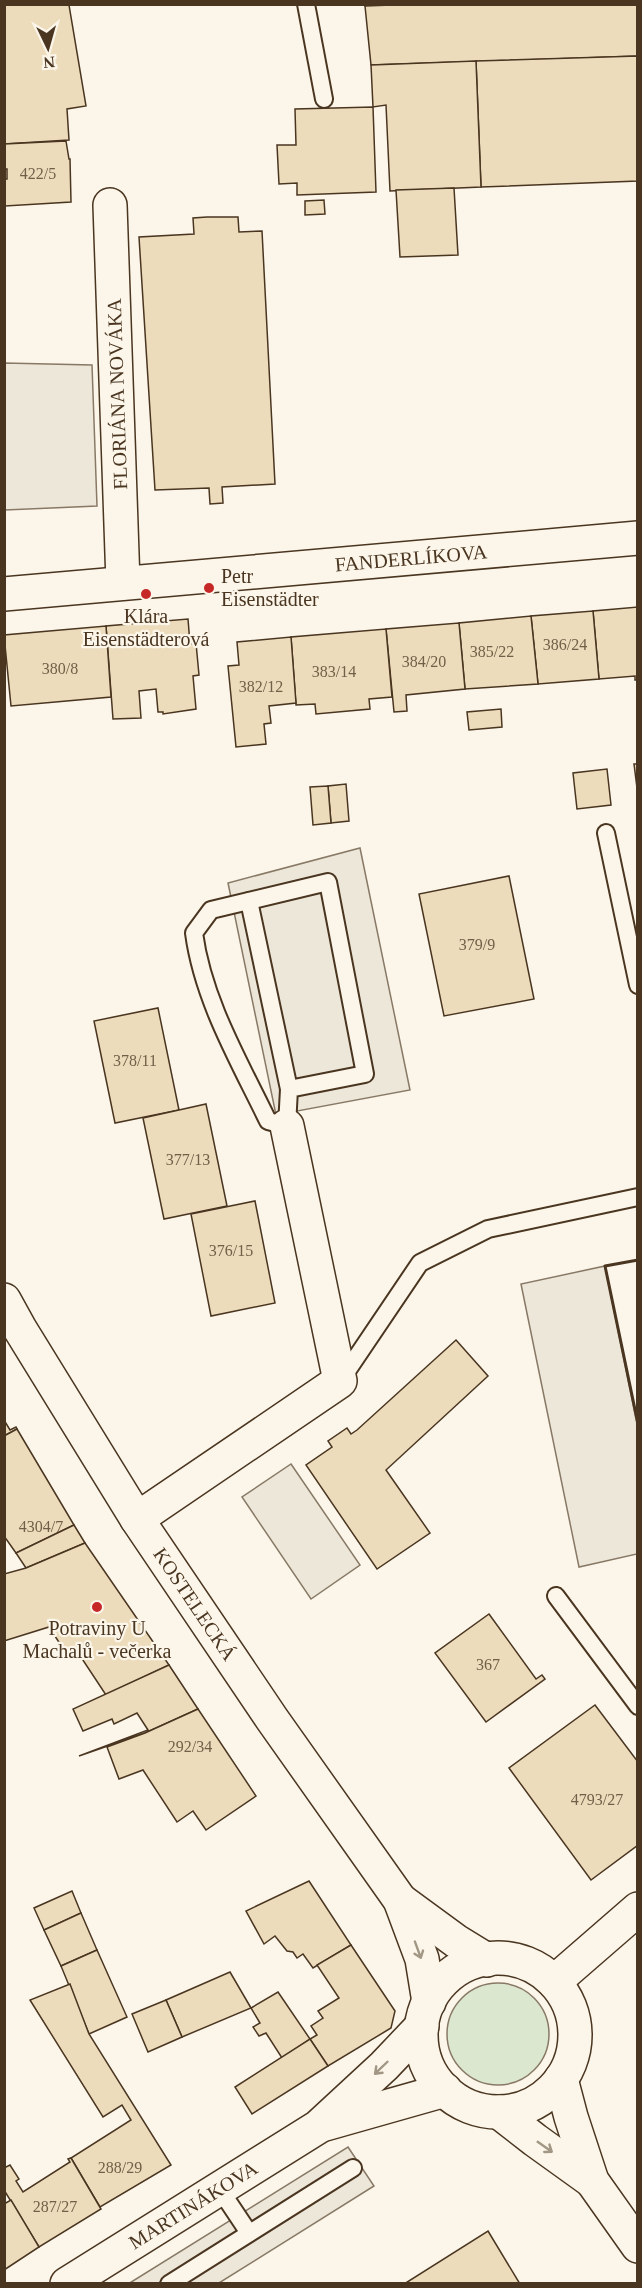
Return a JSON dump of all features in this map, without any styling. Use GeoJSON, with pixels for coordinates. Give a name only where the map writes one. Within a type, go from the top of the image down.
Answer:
{"type":"FeatureCollection","features":[{"type":"Feature","properties":{"kind":"street","name":"FLORIÁNA NOVÁKA"},"geometry":{"type":"LineString","coordinates":[[110,205],[123,583]]}},
{"type":"Feature","properties":{"kind":"street","name":"FANDERLÍKOVA"},"geometry":{"type":"LineString","coordinates":[[4,594],[638,538]]}},
{"type":"Feature","properties":{"kind":"street"},"geometry":{"type":"LineString","coordinates":[[137,1519],[340,1381],[286,1126]]}},
{"type":"Feature","properties":{"kind":"street","name":"KOSTELECKÁ"},"geometry":{"type":"LineString","coordinates":[[4,1300],[137,1519],[272,1719],[400,1900],[422,1959],[425,2014]]}},
{"type":"Feature","properties":{"kind":"street","name":"KOSTELECKÁ"},"geometry":{"type":"LineString","coordinates":[[400,1900],[456,1941],[487,1960]]}},
{"type":"Feature","properties":{"kind":"street"},"geometry":{"type":"LineString","coordinates":[[554,1982],[638,1909]]}},
{"type":"Feature","properties":{"kind":"street"},"geometry":{"type":"LineString","coordinates":[[505,1959],[532,1966],[554,1982],[568,2004],[575,2030],[572,2055],[561,2079],[553,2089],[523,2108],[499,2112],[469,2106],[456,2100],[445,2090],[428,2066],[422,2046],[425,2014],[435,1991],[453,1973],[478,1961],[505,1959]]}},
{"type":"Feature","properties":{"kind":"street","name":"MARTINÁKOVA"},"geometry":{"type":"LineString","coordinates":[[67,2283],[318,2127],[384,2066],[425,2014]]}},
{"type":"Feature","properties":{"kind":"street"},"geometry":{"type":"LineString","coordinates":[[561,2079],[592,2181],[638,2246]]}},
{"type":"Feature","properties":{"kind":"street","name":"MARTINÁKOVA"},"geometry":{"type":"LineString","coordinates":[[318,2127],[445,2090]]}},
{"type":"Feature","properties":{"kind":"street"},"geometry":{"type":"LineString","coordinates":[[499,2112],[592,2181]]}},
{"type":"Feature","properties":{"kind":"lane"},"geometry":{"type":"LineString","coordinates":[[306,4],[324,99]]}},
{"type":"Feature","properties":{"kind":"lane"},"geometry":{"type":"LineString","coordinates":[[606,833],[638,985]]}},
{"type":"Feature","properties":{"kind":"lane"},"geometry":{"type":"LineString","coordinates":[[249,901],[289,1089],[286,1126],[268,1121],[220,1022],[198,962],[194,933],[211,910],[328,882],[365,1074],[289,1089]]}},
{"type":"Feature","properties":{"kind":"lane"},"geometry":{"type":"LineString","coordinates":[[340,1381],[420,1263],[488,1229],[638,1197]]}},
{"type":"Feature","properties":{"kind":"lane"},"geometry":{"type":"LineString","coordinates":[[556,1596],[638,1706]]}},
{"type":"Feature","properties":{"kind":"lane"},"geometry":{"type":"LineString","coordinates":[[169,2283],[353,2168]]}},
{"type":"Feature","properties":{"kind":"lane"},"geometry":{"type":"LineString","coordinates":[[219,2188],[249,2233]]}},
{"type":"Feature","properties":{"kind":"green space"},"geometry":{"type":"Polygon","coordinates":[[[498,1983],[517,1987],[534,1998],[545,2015],[549,2034],[545,2053],[534,2070],[517,2081],[498,2085],[479,2081],[462,2070],[451,2053],[447,2034],[451,2015],[462,1998],[479,1987],[498,1983]]]}},
{"type":"Feature","properties":{"kind":"shaded area"},"geometry":{"type":"Polygon","coordinates":[[[4,363],[92,365],[97,506],[5,510],[4,363]]]}},
{"type":"Feature","properties":{"kind":"shaded area"},"geometry":{"type":"Polygon","coordinates":[[[360,848],[410,1090],[276,1115],[228,883],[360,848]]]}},
{"type":"Feature","properties":{"kind":"shaded area"},"geometry":{"type":"Polygon","coordinates":[[[605,1266],[637,1424],[637,1554],[579,1567],[521,1284],[605,1266]]]}},
{"type":"Feature","properties":{"kind":"shaded area"},"geometry":{"type":"Polygon","coordinates":[[[291,1464],[360,1565],[311,1599],[242,1497],[291,1464]]]}},
{"type":"Feature","properties":{"kind":"shaded area"},"geometry":{"type":"Polygon","coordinates":[[[348,2147],[374,2186],[219,2283],[128,2284],[348,2147]]]}},
{"type":"Feature","properties":{"kind":"building"},"geometry":{"type":"Polygon","coordinates":[[[4,4],[74,4],[69,5],[86,106],[67,109],[69,140],[4,144],[4,4]]]}},
{"type":"Feature","properties":{"kind":"building"},"geometry":{"type":"Polygon","coordinates":[[[365,4],[419,4],[365,6],[365,4]]]}},
{"type":"Feature","properties":{"kind":"building"},"geometry":{"type":"Polygon","coordinates":[[[638,4],[638,56],[371,65],[365,6],[638,4]]]}},
{"type":"Feature","properties":{"kind":"building"},"geometry":{"type":"Polygon","coordinates":[[[638,56],[638,181],[481,187],[476,61],[638,56]]]}},
{"type":"Feature","properties":{"kind":"building"},"geometry":{"type":"Polygon","coordinates":[[[476,61],[481,187],[390,191],[386,105],[373,107],[371,65],[476,61]]]}},
{"type":"Feature","properties":{"kind":"building"},"geometry":{"type":"Polygon","coordinates":[[[373,107],[376,192],[297,195],[297,183],[279,184],[277,145],[296,145],[295,109],[373,107]]]}},
{"type":"Feature","properties":{"kind":"building"},"geometry":{"type":"Polygon","coordinates":[[[66,141],[70,159],[71,202],[5,206],[4,179],[7,179],[7,169],[4,169],[4,144],[66,141]]]}},
{"type":"Feature","properties":{"kind":"building"},"geometry":{"type":"Polygon","coordinates":[[[454,188],[458,255],[400,257],[396,190],[454,188]]]}},
{"type":"Feature","properties":{"kind":"building"},"geometry":{"type":"Polygon","coordinates":[[[324,200],[325,214],[305,215],[305,201],[324,200]]]}},
{"type":"Feature","properties":{"kind":"building"},"geometry":{"type":"Polygon","coordinates":[[[238,217],[239,232],[262,231],[275,484],[222,487],[223,503],[210,504],[209,488],[155,490],[139,237],[194,234],[193,218],[238,217]]]}},
{"type":"Feature","properties":{"kind":"building"},"geometry":{"type":"Polygon","coordinates":[[[638,607],[638,680],[635,680],[635,676],[599,679],[593,611],[638,607]]]}},
{"type":"Feature","properties":{"kind":"building"},"geometry":{"type":"Polygon","coordinates":[[[593,611],[599,679],[538,684],[531,616],[593,611]]]}},
{"type":"Feature","properties":{"kind":"building"},"geometry":{"type":"Polygon","coordinates":[[[531,616],[538,684],[465,689],[459,623],[531,616]]]}},
{"type":"Feature","properties":{"kind":"building"},"geometry":{"type":"Polygon","coordinates":[[[188,619],[190,644],[196,643],[199,675],[193,676],[196,709],[163,714],[163,712],[158,712],[156,689],[139,691],[141,718],[113,719],[106,626],[188,619]]]}},
{"type":"Feature","properties":{"kind":"building"},"geometry":{"type":"Polygon","coordinates":[[[459,623],[465,689],[406,695],[407,711],[394,712],[386,629],[459,623]]]}},
{"type":"Feature","properties":{"kind":"building"},"geometry":{"type":"Polygon","coordinates":[[[106,626],[111,697],[11,706],[4,635],[106,626]]]}},
{"type":"Feature","properties":{"kind":"building"},"geometry":{"type":"Polygon","coordinates":[[[386,629],[392,697],[369,699],[370,709],[316,714],[315,704],[296,705],[291,637],[386,629]]]}},
{"type":"Feature","properties":{"kind":"building"},"geometry":{"type":"Polygon","coordinates":[[[291,637],[296,703],[269,706],[271,723],[264,724],[266,744],[236,747],[228,666],[239,665],[237,642],[291,637]]]}},
{"type":"Feature","properties":{"kind":"building"},"geometry":{"type":"Polygon","coordinates":[[[501,709],[502,727],[469,730],[467,712],[501,709]]]}},
{"type":"Feature","properties":{"kind":"building"},"geometry":{"type":"Polygon","coordinates":[[[634,764],[638,764],[638,796],[634,764]]]}},
{"type":"Feature","properties":{"kind":"building"},"geometry":{"type":"Polygon","coordinates":[[[607,769],[611,805],[577,809],[573,773],[607,769]]]}},
{"type":"Feature","properties":{"kind":"building"},"geometry":{"type":"Polygon","coordinates":[[[346,784],[349,821],[331,823],[328,786],[346,784]]]}},
{"type":"Feature","properties":{"kind":"building"},"geometry":{"type":"Polygon","coordinates":[[[328,786],[331,823],[313,825],[310,787],[328,786]]]}},
{"type":"Feature","properties":{"kind":"building"},"geometry":{"type":"Polygon","coordinates":[[[509,876],[534,999],[444,1016],[419,894],[509,876]]]}},
{"type":"Feature","properties":{"kind":"building"},"geometry":{"type":"Polygon","coordinates":[[[158,1008],[179,1110],[115,1123],[94,1021],[158,1008]]]}},
{"type":"Feature","properties":{"kind":"building"},"geometry":{"type":"Polygon","coordinates":[[[206,1104],[227,1206],[164,1219],[143,1118],[206,1104]]]}},
{"type":"Feature","properties":{"kind":"building"},"geometry":{"type":"Polygon","coordinates":[[[255,1201],[275,1303],[211,1316],[191,1214],[255,1201]]]}},
{"type":"Feature","properties":{"kind":"building"},"geometry":{"type":"Polygon","coordinates":[[[456,1340],[488,1376],[386,1470],[430,1533],[377,1569],[306,1465],[332,1447],[328,1441],[347,1428],[351,1434],[357,1430],[456,1340]]]}},
{"type":"Feature","properties":{"kind":"building"},"geometry":{"type":"Polygon","coordinates":[[[4,1420],[10,1430],[16,1427],[17,1429],[4,1436],[4,1420]]]}},
{"type":"Feature","properties":{"kind":"building"},"geometry":{"type":"Polygon","coordinates":[[[17,1429],[74,1525],[16,1553],[4,1536],[4,1436],[17,1429]]]}},
{"type":"Feature","properties":{"kind":"building"},"geometry":{"type":"Polygon","coordinates":[[[74,1525],[85,1543],[26,1568],[16,1553],[74,1525]]]}},
{"type":"Feature","properties":{"kind":"building"},"geometry":{"type":"Polygon","coordinates":[[[85,1543],[169,1665],[106,1695],[75,1648],[66,1653],[49,1627],[4,1641],[4,1574],[26,1568],[85,1543]]]}},
{"type":"Feature","properties":{"kind":"building"},"geometry":{"type":"Polygon","coordinates":[[[489,1614],[536,1679],[542,1675],[545,1679],[486,1722],[435,1653],[489,1614]]]}},
{"type":"Feature","properties":{"kind":"building"},"geometry":{"type":"Polygon","coordinates":[[[169,1665],[198,1709],[145,1733],[79,1756],[148,1730],[137,1713],[114,1724],[112,1719],[83,1731],[73,1709],[169,1665]]]}},
{"type":"Feature","properties":{"kind":"building"},"geometry":{"type":"Polygon","coordinates":[[[595,1705],[638,1762],[638,1845],[591,1880],[509,1768],[595,1705]]]}},
{"type":"Feature","properties":{"kind":"building"},"geometry":{"type":"Polygon","coordinates":[[[198,1709],[256,1796],[206,1830],[193,1811],[177,1822],[143,1770],[119,1779],[107,1747],[198,1709]]]}},
{"type":"Feature","properties":{"kind":"building"},"geometry":{"type":"Polygon","coordinates":[[[309,1881],[351,1945],[313,1968],[303,1954],[297,1958],[293,1952],[287,1951],[275,1936],[264,1944],[246,1911],[309,1881]]]}},
{"type":"Feature","properties":{"kind":"building"},"geometry":{"type":"Polygon","coordinates":[[[72,1891],[81,1913],[44,1930],[34,1908],[72,1891]]]}},
{"type":"Feature","properties":{"kind":"building"},"geometry":{"type":"Polygon","coordinates":[[[81,1913],[97,1950],[61,1966],[44,1930],[81,1913]]]}},
{"type":"Feature","properties":{"kind":"building"},"geometry":{"type":"Polygon","coordinates":[[[351,1945],[395,2011],[391,2028],[328,2066],[310,2039],[317,2035],[311,2026],[323,2018],[318,2011],[339,1998],[317,1965],[351,1945]]]}},
{"type":"Feature","properties":{"kind":"building"},"geometry":{"type":"Polygon","coordinates":[[[97,1950],[127,2017],[89,2034],[61,1966],[97,1950]]]}},
{"type":"Feature","properties":{"kind":"building"},"geometry":{"type":"Polygon","coordinates":[[[230,1972],[251,2008],[182,2037],[166,2000],[230,1972]]]}},
{"type":"Feature","properties":{"kind":"building"},"geometry":{"type":"Polygon","coordinates":[[[70,1984],[89,2034],[171,2165],[100,2207],[71,2158],[131,2120],[122,2105],[103,2117],[30,2000],[70,1984]]]}},
{"type":"Feature","properties":{"kind":"building"},"geometry":{"type":"Polygon","coordinates":[[[278,1992],[310,2039],[282,2058],[266,2033],[259,2036],[253,2027],[260,2023],[251,2008],[278,1992]]]}},
{"type":"Feature","properties":{"kind":"building"},"geometry":{"type":"Polygon","coordinates":[[[166,2000],[182,2037],[148,2052],[132,2014],[166,2000]]]}},
{"type":"Feature","properties":{"kind":"building"},"geometry":{"type":"Polygon","coordinates":[[[310,2039],[328,2066],[252,2114],[235,2087],[310,2039]]]}},
{"type":"Feature","properties":{"kind":"building"},"geometry":{"type":"Polygon","coordinates":[[[71,2158],[101,2209],[39,2247],[4,2190],[4,2168],[10,2165],[19,2179],[16,2181],[23,2192],[70,2162],[68,2159],[71,2158]]]}},
{"type":"Feature","properties":{"kind":"building"},"geometry":{"type":"Polygon","coordinates":[[[11,2200],[39,2247],[4,2270],[4,2204],[11,2200]]]}},
{"type":"Feature","properties":{"kind":"building"},"geometry":{"type":"Polygon","coordinates":[[[488,2231],[520,2284],[404,2284],[488,2231]]]}},
{"type":"Feature","properties":{"kind":"wall"},"geometry":{"type":"LineString","coordinates":[[638,1260],[605,1266],[638,1424]]}},
{"type":"Feature","properties":{"kind":"place","name":"Petr Eisenstädter"},"geometry":{"type":"Point","coordinates":[209,588]}},
{"type":"Feature","properties":{"kind":"place","name":"Klára Eisenstädterová"},"geometry":{"type":"Point","coordinates":[146,594]}},
{"type":"Feature","properties":{"kind":"place","name":"Potraviny U Machalů - večerka"},"geometry":{"type":"Point","coordinates":[97,1607]}}]}
